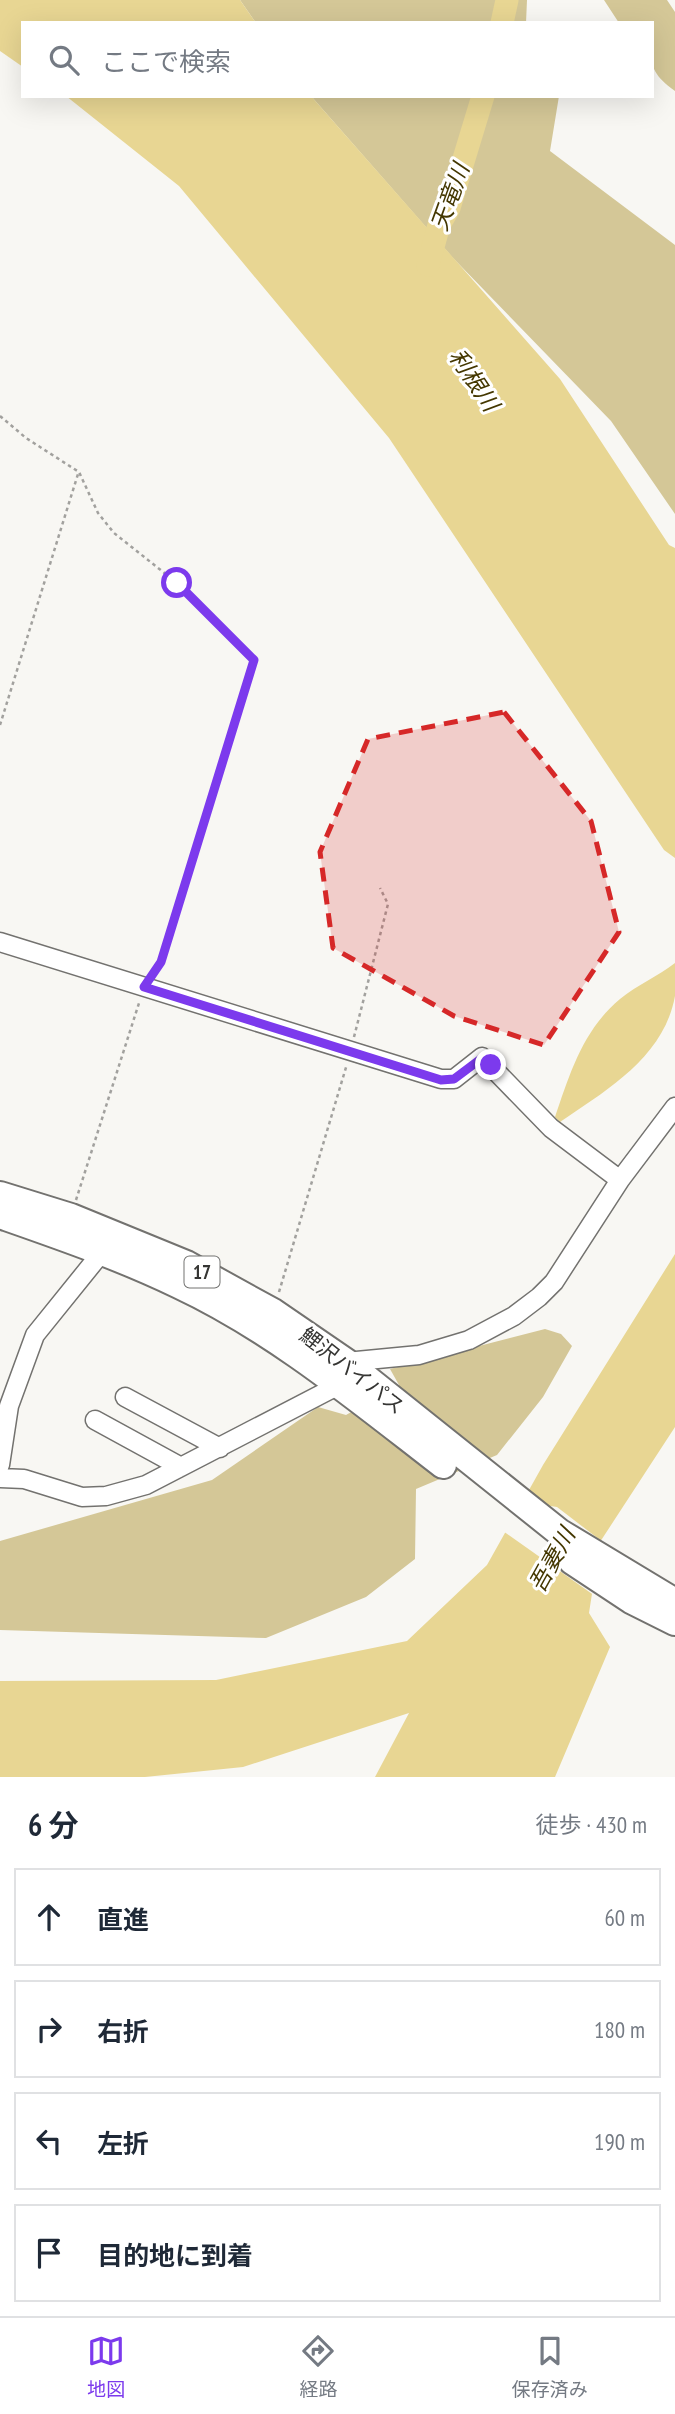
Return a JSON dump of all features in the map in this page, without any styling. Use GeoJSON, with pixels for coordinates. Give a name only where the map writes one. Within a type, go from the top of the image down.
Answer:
{"type":"FeatureCollection","features":[{"type":"Feature","properties":{"kind":"highway","name":"鯉沢バイパス"},"geometry":{"type":"LineString","coordinates":[[0,1195],[71,1217],[186,1264],[273,1312],[544,1543],[631,1600],[675,1622]]}},
{"type":"Feature","properties":{"kind":"highway","name":"鯉沢バイパス"},"geometry":{"type":"LineString","coordinates":[[0,1215],[102,1252],[181,1285],[343,1374]]}},
{"type":"Feature","properties":{"kind":"highway","name":"鯉沢バイパス"},"geometry":{"type":"LineString","coordinates":[[372,1398],[559,1532],[675,1602]]}},
{"type":"Feature","properties":{"kind":"street"},"geometry":{"type":"LineString","coordinates":[[0,942],[448,1081],[482,1058],[551,1128],[620,1180]]}},
{"type":"Feature","properties":{"kind":"street"},"geometry":{"type":"LineString","coordinates":[[0,1478],[24,1479],[82,1497],[106,1496],[146,1485],[220,1448],[365,1358],[419,1355],[469,1340],[514,1317],[554,1282],[620,1180],[675,1108]]}},
{"type":"Feature","properties":{"kind":"street"},"geometry":{"type":"LineString","coordinates":[[0,1465],[9,1406],[35,1335],[102,1252]]}},
{"type":"Feature","properties":{"kind":"street"},"geometry":{"type":"LineString","coordinates":[[125,1397],[220,1448]]}},
{"type":"Feature","properties":{"kind":"street"},"geometry":{"type":"LineString","coordinates":[[95,1420],[181,1468]]}},
{"type":"Feature","properties":{"kind":"path"},"geometry":{"type":"LineString","coordinates":[[0,416],[26,438],[79,472],[98,513],[114,533],[177,583],[254,660],[161,962],[144,987],[71,1217]]}},
{"type":"Feature","properties":{"kind":"path"},"geometry":{"type":"LineString","coordinates":[[0,725],[79,472]]}},
{"type":"Feature","properties":{"kind":"path"},"geometry":{"type":"LineString","coordinates":[[273,1312],[351,1052],[388,904],[380,888]]}},
{"type":"Feature","properties":{"kind":"highlighted area"},"geometry":{"type":"Polygon","coordinates":[[[504,712],[591,821],[619,932],[544,1045],[454,1016],[333,948],[320,852],[368,739],[504,712]]]}},
{"type":"Feature","properties":{"kind":"shaded area"},"geometry":{"type":"Polygon","coordinates":[[[240,0],[527,0],[526,21],[255,21],[240,0]]]}},
{"type":"Feature","properties":{"kind":"shaded area"},"geometry":{"type":"Polygon","coordinates":[[[604,0],[667,0],[675,12],[675,91],[654,69],[654,21],[618,21],[604,0]]]}},
{"type":"Feature","properties":{"kind":"shaded area"},"geometry":{"type":"Polygon","coordinates":[[[313,98],[559,98],[550,151],[675,245],[675,514],[611,421],[453,258],[313,98]]]}},
{"type":"Feature","properties":{"kind":"shaded area"},"geometry":{"type":"Polygon","coordinates":[[[545,1329],[561,1334],[572,1346],[543,1397],[497,1455],[416,1489],[415,1559],[366,1597],[266,1638],[0,1630],[0,1541],[212,1480],[318,1407],[346,1415],[399,1385],[390,1369],[545,1329]]]}},
{"type":"Feature","properties":{"kind":"water"},"geometry":{"type":"Polygon","coordinates":[[[0,0],[240,0],[255,21],[21,21],[21,66],[0,51],[0,0]]]}},
{"type":"Feature","properties":{"kind":"water","name":"利根川"},"geometry":{"type":"Polygon","coordinates":[[[69,98],[313,98],[560,379],[669,545],[675,548],[675,858],[664,850],[389,438],[179,186],[69,98]]]}},
{"type":"Feature","properties":{"kind":"water"},"geometry":{"type":"Polygon","coordinates":[[[675,963],[675,996],[669,1018],[659,1037],[631,1070],[560,1122],[555,1117],[566,1084],[579,1053],[596,1024],[620,999],[675,963]]]}},
{"type":"Feature","properties":{"kind":"water","name":"吾妻川"},"geometry":{"type":"Polygon","coordinates":[[[675,1254],[675,1427],[600,1542],[589,1613],[610,1647],[555,1777],[375,1777],[409,1713],[243,1767],[145,1777],[0,1777],[0,1681],[216,1680],[407,1641],[487,1565],[543,1465],[675,1254]]]}},
{"type":"Feature","properties":{"kind":"pier"},"geometry":{"type":"Polygon","coordinates":[[[525,1490],[544,1505],[557,1507],[604,1543],[595,1596],[503,1531],[525,1490]]]}},
{"type":"Feature","properties":{"kind":"waterway","name":"天竜川"},"geometry":{"type":"LineString","coordinates":[[502,21],[507,0]]}},
{"type":"Feature","properties":{"kind":"waterway","name":"天竜川"},"geometry":{"type":"LineString","coordinates":[[428,265],[439,225],[449,208],[482,98]]}},
{"type":"Feature","properties":{"kind":"route"},"geometry":{"type":"LineString","coordinates":[[177,583],[254,660],[161,962],[144,987],[441,1080],[454,1079],[482,1058],[491,1065]]}}]}
